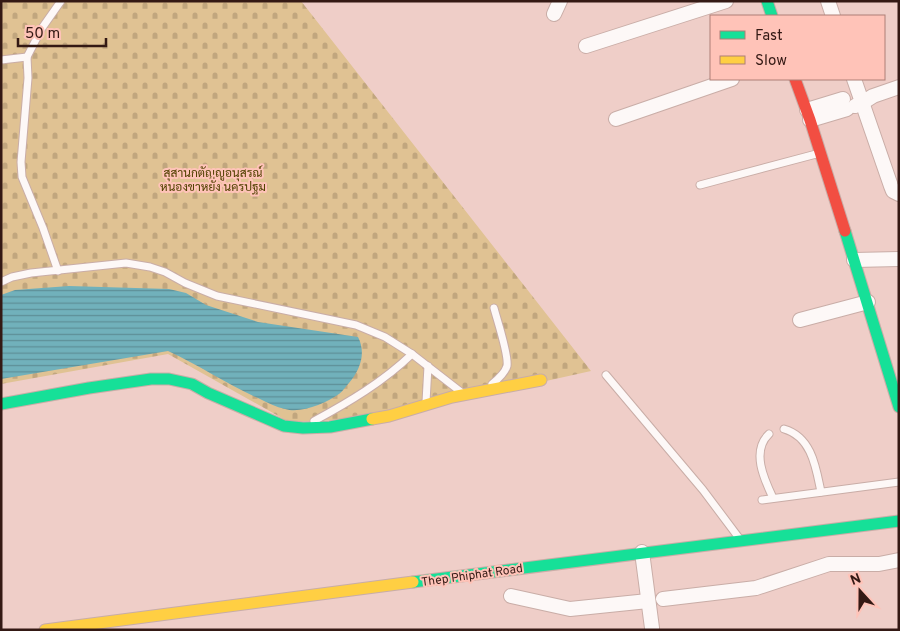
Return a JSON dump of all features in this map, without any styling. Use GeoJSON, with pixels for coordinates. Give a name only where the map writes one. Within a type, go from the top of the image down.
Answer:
{"type":"FeatureCollection","features":[{"type":"Feature","properties":{"kind":"street"},"geometry":{"type":"LineString","coordinates":[[586,46],[726,1]]}},
{"type":"Feature","properties":{"kind":"street"},"geometry":{"type":"LineString","coordinates":[[767,1],[772,15]]}},
{"type":"Feature","properties":{"kind":"street"},"geometry":{"type":"LineString","coordinates":[[616,119],[729,80]]}},
{"type":"Feature","properties":{"kind":"street"},"geometry":{"type":"LineString","coordinates":[[795,80],[868,302],[899,407]]}},
{"type":"Feature","properties":{"kind":"street"},"geometry":{"type":"LineString","coordinates":[[854,80],[856,101],[893,192],[899,194]]}},
{"type":"Feature","properties":{"kind":"street"},"geometry":{"type":"LineString","coordinates":[[808,115],[899,87]]}},
{"type":"Feature","properties":{"kind":"street"},"geometry":{"type":"LineString","coordinates":[[854,260],[899,258]]}},
{"type":"Feature","properties":{"kind":"street"},"geometry":{"type":"LineString","coordinates":[[800,320],[868,302]]}},
{"type":"Feature","properties":{"kind":"street"},"geometry":{"type":"LineString","coordinates":[[1,404],[89,388],[150,379],[169,379],[192,384],[208,393],[284,426],[303,428],[330,427],[389,416],[465,395],[541,380]]}},
{"type":"Feature","properties":{"kind":"street","name":"Thep Phiphat Road"},"geometry":{"type":"LineString","coordinates":[[45,630],[642,552],[899,522]]}},
{"type":"Feature","properties":{"kind":"street"},"geometry":{"type":"LineString","coordinates":[[642,552],[652,628]]}},
{"type":"Feature","properties":{"kind":"street"},"geometry":{"type":"LineString","coordinates":[[663,599],[756,588],[829,564],[879,564],[899,560]]}},
{"type":"Feature","properties":{"kind":"street"},"geometry":{"type":"LineString","coordinates":[[511,596],[570,609],[648,601]]}},
{"type":"Feature","properties":{"kind":"lane"},"geometry":{"type":"LineString","coordinates":[[58,271],[22,177],[21,162],[28,78],[27,56],[42,28],[61,1]]}},
{"type":"Feature","properties":{"kind":"lane"},"geometry":{"type":"LineString","coordinates":[[1,60],[27,56]]}},
{"type":"Feature","properties":{"kind":"lane"},"geometry":{"type":"LineString","coordinates":[[700,185],[820,153]]}},
{"type":"Feature","properties":{"kind":"lane"},"geometry":{"type":"LineString","coordinates":[[1,282],[12,277],[126,263],[150,267],[217,296],[356,325],[384,337],[412,354],[465,395]]}},
{"type":"Feature","properties":{"kind":"lane"},"geometry":{"type":"LineString","coordinates":[[479,393],[498,380],[507,366],[494,308]]}},
{"type":"Feature","properties":{"kind":"lane"},"geometry":{"type":"LineString","coordinates":[[303,428],[354,399],[392,373],[412,354]]}},
{"type":"Feature","properties":{"kind":"lane"},"geometry":{"type":"LineString","coordinates":[[426,405],[428,366]]}},
{"type":"Feature","properties":{"kind":"lane"},"geometry":{"type":"LineString","coordinates":[[606,375],[703,490],[740,540]]}},
{"type":"Feature","properties":{"kind":"lane"},"geometry":{"type":"LineString","coordinates":[[784,429],[796,434],[804,441],[812,455],[821,492]]}},
{"type":"Feature","properties":{"kind":"lane"},"geometry":{"type":"LineString","coordinates":[[769,434],[765,437],[761,448],[760,460],[764,479],[773,498]]}},
{"type":"Feature","properties":{"kind":"lane"},"geometry":{"type":"LineString","coordinates":[[762,500],[899,482]]}},
{"type":"Feature","properties":{"kind":"green space","name":"สุสานกตัญญูอนุสรณ์ หนองขาหยั่ง นครปฐม"},"geometry":{"type":"Polygon","coordinates":[[[1,1],[301,1],[591,371],[381,418],[289,422],[168,354],[1,384],[1,1]]]}},
{"type":"Feature","properties":{"kind":"water"},"geometry":{"type":"Polygon","coordinates":[[[69,286],[169,289],[186,293],[206,305],[258,322],[358,337],[362,349],[361,360],[357,372],[339,394],[320,404],[298,410],[285,409],[269,403],[236,388],[168,351],[1,379],[1,295],[15,290],[69,286]]]}},
{"type":"Feature","properties":{"kind":"traffic: fast"},"geometry":{"type":"LineString","coordinates":[[767,1],[772,15]]}},
{"type":"Feature","properties":{"kind":"traffic: fast"},"geometry":{"type":"LineString","coordinates":[[845,231],[899,407]]}},
{"type":"Feature","properties":{"kind":"traffic: fast"},"geometry":{"type":"LineString","coordinates":[[1,404],[89,388],[151,379],[169,379],[192,384],[208,393],[284,426],[303,428],[330,427],[372,419]]}},
{"type":"Feature","properties":{"kind":"traffic: fast"},"geometry":{"type":"LineString","coordinates":[[413,582],[899,521]]}},
{"type":"Feature","properties":{"kind":"traffic: slow"},"geometry":{"type":"LineString","coordinates":[[372,419],[389,416],[452,397],[541,380]]}},
{"type":"Feature","properties":{"kind":"traffic: slow"},"geometry":{"type":"LineString","coordinates":[[45,630],[413,582]]}},
{"type":"Feature","properties":{"kind":"traffic: jam"},"geometry":{"type":"LineString","coordinates":[[795,80],[845,231]]}}]}
